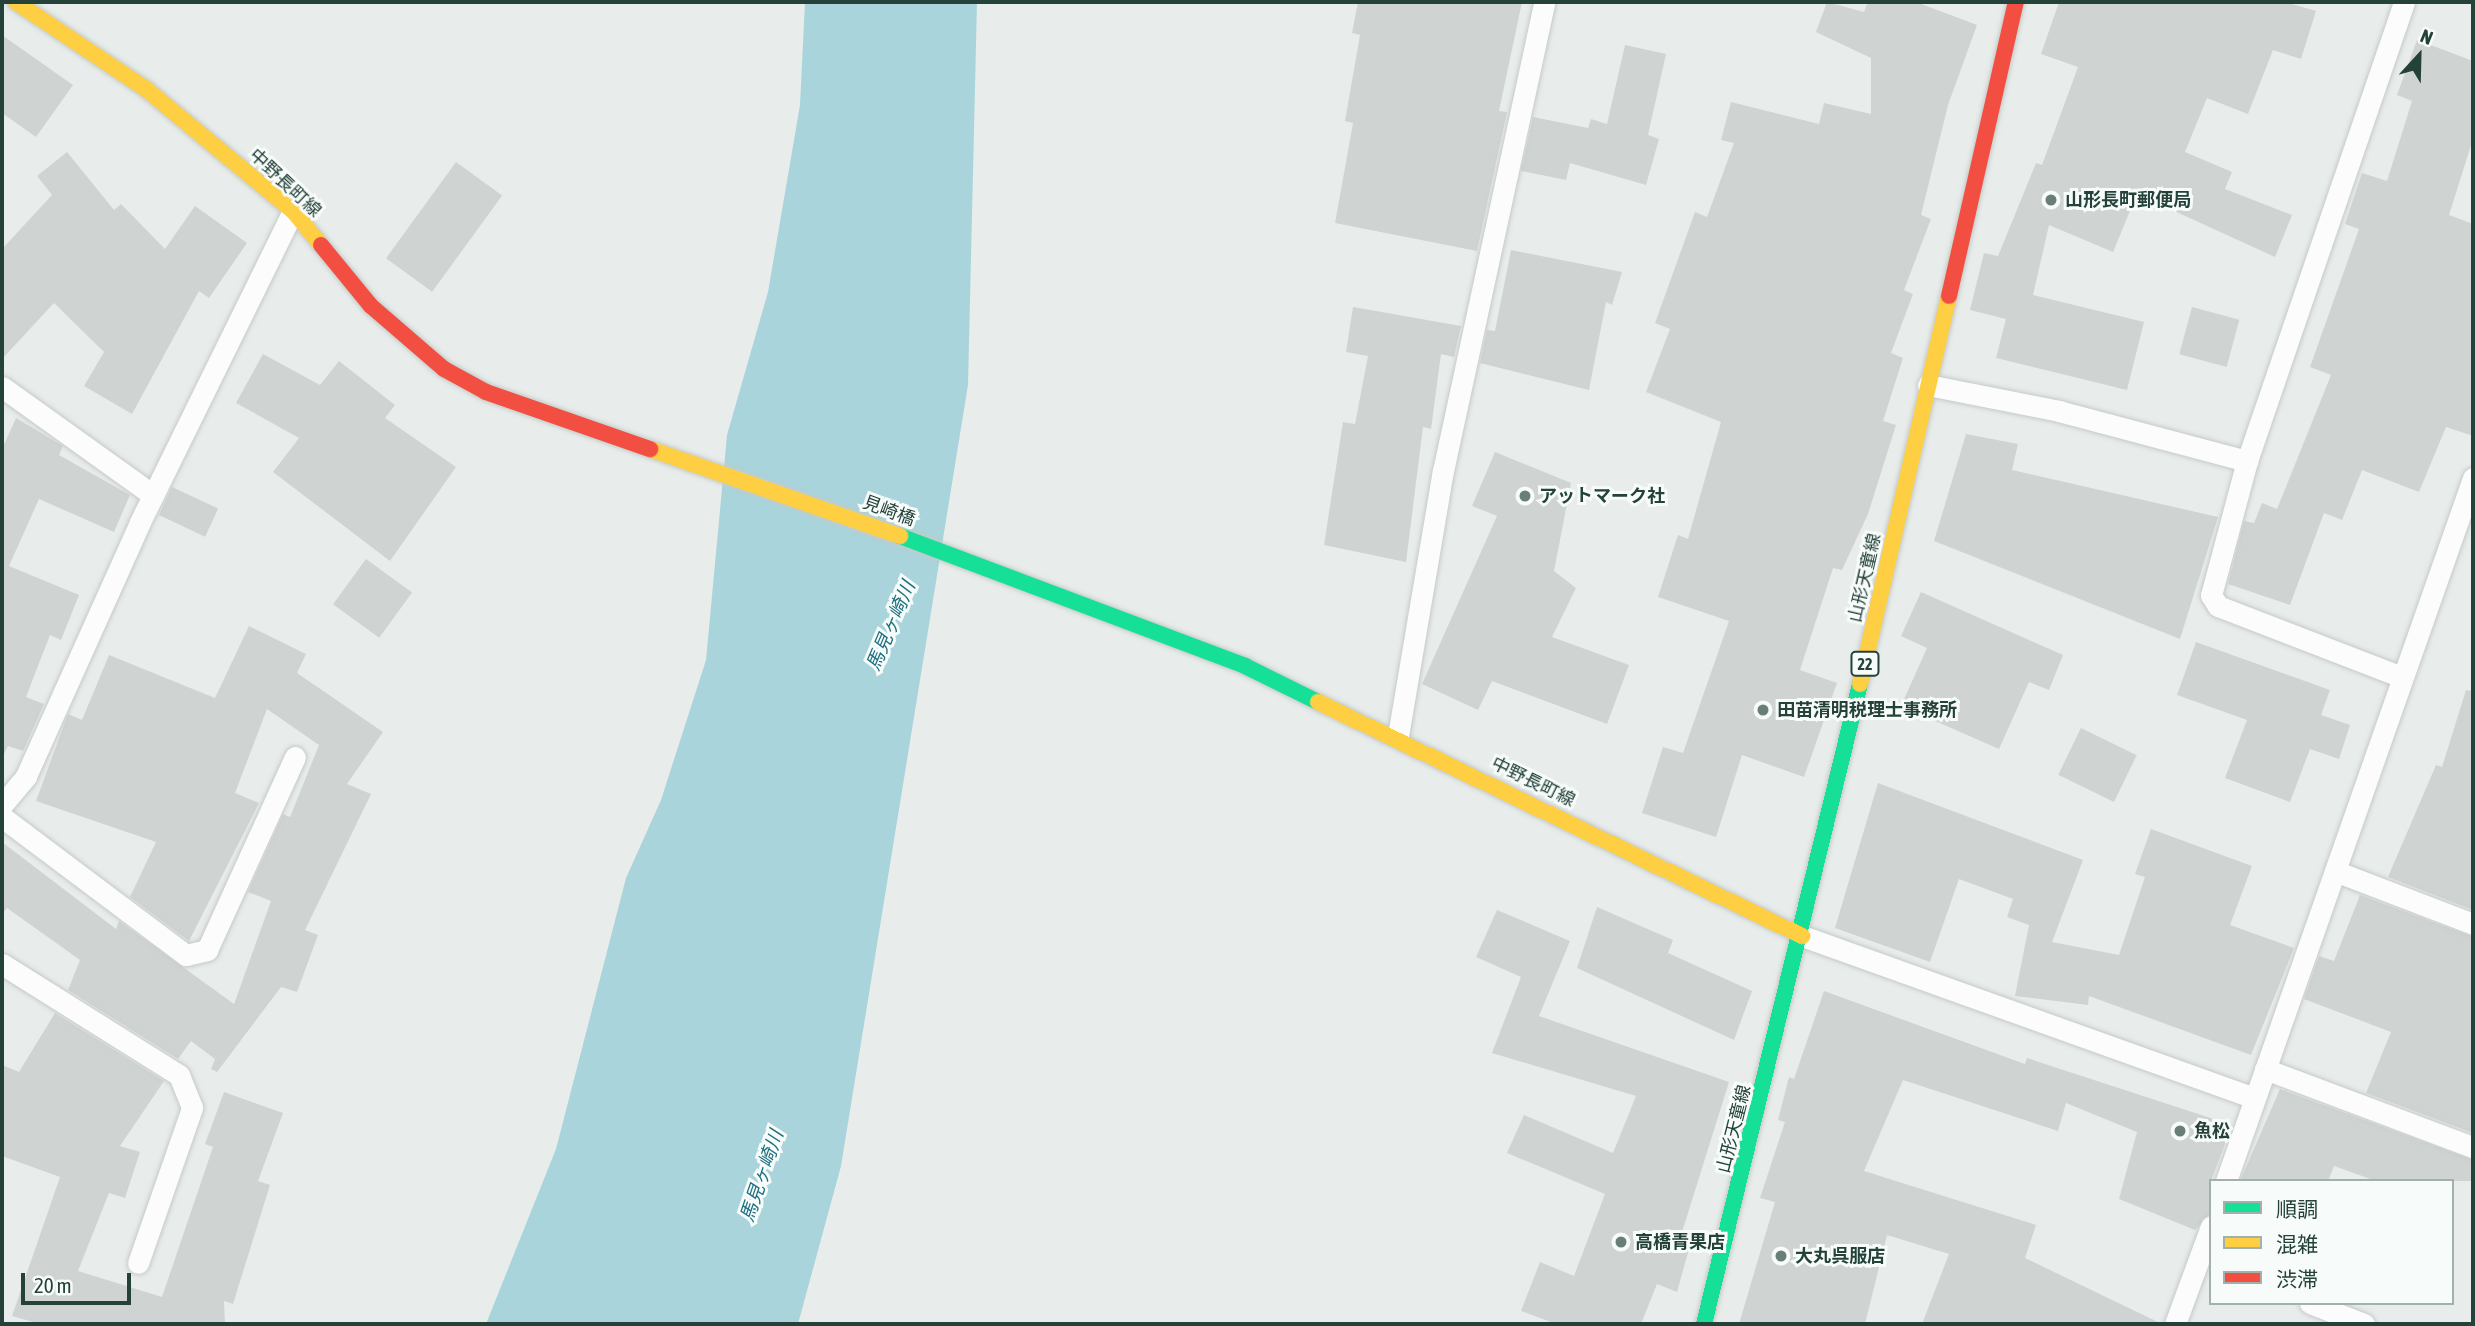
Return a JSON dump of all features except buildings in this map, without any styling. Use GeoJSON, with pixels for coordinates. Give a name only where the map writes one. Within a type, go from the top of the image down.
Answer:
{"type":"FeatureCollection","features":[{"type":"Feature","properties":{"kind":"main road","name":"中野長町線"},"geometry":{"type":"LineString","coordinates":[[16,2],[146,89],[293,211],[371,306],[444,369],[486,392],[517,399]]}},
{"type":"Feature","properties":{"kind":"main road","name":"山形天童線"},"geometry":{"type":"LineString","coordinates":[[1704,1324],[1802,936],[2016,2]]}},
{"type":"Feature","properties":{"kind":"main road","name":"見崎橋"},"geometry":{"type":"LineString","coordinates":[[517,399],[1245,666]]}},
{"type":"Feature","properties":{"kind":"main road","name":"中野長町線"},"geometry":{"type":"LineString","coordinates":[[1245,666],[1398,737],[1802,936]]}},
{"type":"Feature","properties":{"kind":"lane"},"geometry":{"type":"LineString","coordinates":[[1398,737],[1443,471],[1544,2]]}},
{"type":"Feature","properties":{"kind":"lane"},"geometry":{"type":"LineString","coordinates":[[2402,677],[2218,606],[2211,595],[2247,461],[2404,2]]}},
{"type":"Feature","properties":{"kind":"lane"},"geometry":{"type":"LineString","coordinates":[[2,804],[26,776],[153,495],[293,211]]}},
{"type":"Feature","properties":{"kind":"lane"},"geometry":{"type":"LineString","coordinates":[[1928,385],[2059,411],[2247,461]]}},
{"type":"Feature","properties":{"kind":"lane"},"geometry":{"type":"LineString","coordinates":[[2,387],[153,495]]}},
{"type":"Feature","properties":{"kind":"lane"},"geometry":{"type":"LineString","coordinates":[[2227,1179],[2473,478]]}},
{"type":"Feature","properties":{"kind":"lane"},"geometry":{"type":"LineString","coordinates":[[2,817],[186,955],[207,950],[295,757]]}},
{"type":"Feature","properties":{"kind":"lane"},"geometry":{"type":"LineString","coordinates":[[2335,871],[2473,924]]}},
{"type":"Feature","properties":{"kind":"lane"},"geometry":{"type":"LineString","coordinates":[[1802,936],[2254,1098]]}},
{"type":"Feature","properties":{"kind":"lane"},"geometry":{"type":"LineString","coordinates":[[2,964],[179,1075],[192,1108],[138,1263]]}},
{"type":"Feature","properties":{"kind":"lane"},"geometry":{"type":"LineString","coordinates":[[2265,1069],[2473,1147]]}},
{"type":"Feature","properties":{"kind":"lane"},"geometry":{"type":"LineString","coordinates":[[2175,1324],[2205,1263],[2209,1238]]}},
{"type":"Feature","properties":{"kind":"lane"},"geometry":{"type":"LineString","coordinates":[[2315,1305],[2364,1324]]}},
{"type":"Feature","properties":{"kind":"water","name":"馬見ヶ崎川"},"geometry":{"type":"Polygon","coordinates":[[[805,2],[977,2],[968,385],[841,1166],[798,1324],[486,1324],[556,1149],[626,878],[661,800],[706,660],[727,435],[768,292],[800,105],[805,2]]]}},
{"type":"Feature","properties":{"kind":"traffic: fast"},"geometry":{"type":"LineString","coordinates":[[900,536],[1245,666],[1318,702]]}},
{"type":"Feature","properties":{"kind":"traffic: fast"},"geometry":{"type":"LineString","coordinates":[[1704,1324],[1860,684]]}},
{"type":"Feature","properties":{"kind":"traffic: slow"},"geometry":{"type":"LineString","coordinates":[[16,2],[146,89],[293,211],[321,245]]}},
{"type":"Feature","properties":{"kind":"traffic: slow"},"geometry":{"type":"LineString","coordinates":[[1860,684],[1949,296]]}},
{"type":"Feature","properties":{"kind":"traffic: slow"},"geometry":{"type":"LineString","coordinates":[[650,449],[900,536]]}},
{"type":"Feature","properties":{"kind":"traffic: slow"},"geometry":{"type":"LineString","coordinates":[[1318,702],[1802,936]]}},
{"type":"Feature","properties":{"kind":"traffic: jam"},"geometry":{"type":"LineString","coordinates":[[1949,296],[2016,2]]}},
{"type":"Feature","properties":{"kind":"traffic: jam"},"geometry":{"type":"LineString","coordinates":[[321,245],[371,306],[444,369],[486,392],[650,449]]}},
{"type":"Feature","properties":{"kind":"place","name":"山形長町郵便局"},"geometry":{"type":"Point","coordinates":[2051,200]}},
{"type":"Feature","properties":{"kind":"place","name":"アットマーク社"},"geometry":{"type":"Point","coordinates":[1525,496]}},
{"type":"Feature","properties":{"kind":"place","name":"田苗清明税理士事務所"},"geometry":{"type":"Point","coordinates":[1763,710]}},
{"type":"Feature","properties":{"kind":"place","name":"魚松"},"geometry":{"type":"Point","coordinates":[2180,1131]}},
{"type":"Feature","properties":{"kind":"place","name":"高橋青果店"},"geometry":{"type":"Point","coordinates":[1621,1242]}},
{"type":"Feature","properties":{"kind":"place","name":"大丸呉服店"},"geometry":{"type":"Point","coordinates":[1781,1256]}}]}
